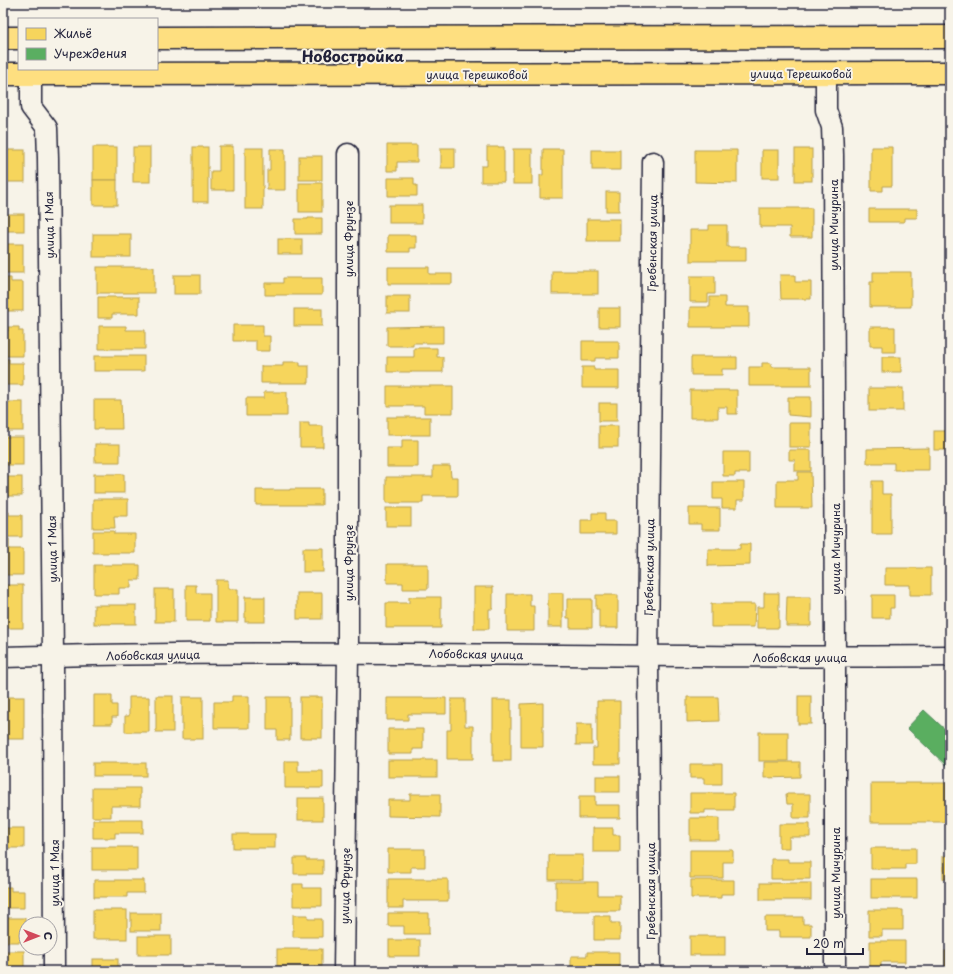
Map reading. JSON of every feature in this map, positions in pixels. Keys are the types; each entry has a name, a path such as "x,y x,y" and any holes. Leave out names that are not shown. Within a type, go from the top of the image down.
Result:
{"main road":[{"path":"158,38 950,36"},
{"path":"3,38 18,38"},
{"name":"улица Терешковой","path":"3,74 950,73"}],"street":[{"name":"улица Мичурина","path":"826,73 826,110 832,127 835,971"},
{"name":"улица 1 Мая","path":"31,74 31,107 47,128 53,656 54,971"},
{"name":"улица Фрунзе","path":"344,971 348,653 348,154"},
{"name":"Гребенская улица","path":"650,971 648,655 653,162"},
{"name":"Лобовская улица","path":"3,657 348,653 835,657 950,656"}],"building: Жильё":[{"path":"387,145 417,145 417,162 397,162 397,171 387,171"},
{"path":"219,146 233,146 233,190 211,190 211,171 219,171"},
{"path":"93,147 117,147 117,180 93,180"},
{"path":"133,147 150,147 150,182 133,182"},
{"path":"193,147 208,147 208,202 193,202"},
{"path":"487,147 504,147 504,182 481,182 481,166 487,166"},
{"path":"871,147 892,147 892,186 883,186 883,191 871,191"},
{"path":"245,148 263,148 263,209 245,209"},
{"path":"441,148 455,148 455,168 441,168"},
{"path":"270,149 285,149 285,190 267,190 267,170 270,170"},
{"path":"513,149 532,149 532,184 513,184"},
{"path":"543,149 563,149 563,198 540,198 540,175 543,175"},
{"path":"795,149 812,149 812,181 795,181"},
{"path":"3,150 25,150 25,182 3,182"},
{"path":"592,150 620,150 620,170 592,170"},
{"path":"695,150 737,150 737,183 695,182"},
{"path":"762,150 779,150 779,178 762,178"},
{"path":"299,156 322,156 322,180 299,180"},
{"path":"388,178 414,178 414,185 417,185 417,196 388,196"},
{"path":"93,180 117,180 117,205 93,205"},
{"path":"299,183 322,183 322,212 299,212"},
{"path":"606,192 619,192 619,211 606,211"},
{"path":"389,205 422,205 422,223 389,223"},
{"path":"760,208 812,208 812,237 790,237 790,227 760,227"},
{"path":"869,209 917,209 917,218 904,218 904,222 869,222"},
{"path":"3,214 24,214 24,231 3,231"},
{"path":"322,218 322,234 295,234 295,219"},
{"path":"587,219 620,219 620,241 587,241"},
{"path":"709,225 727,225 727,247 746,247 746,261 690,261 690,230 709,230"},
{"path":"93,234 131,234 131,257 93,257"},
{"path":"388,235 416,235 416,248 410,248 410,252 388,252"},
{"path":"278,239 302,239 302,254 278,254"},
{"path":"3,244 23,244 23,273 3,273"},
{"path":"97,267 154,267 154,293 97,293"},
{"path":"388,267 429,267 429,274 452,274 452,284 388,284"},
{"path":"552,271 598,271 598,294 552,294"},
{"path":"873,272 911,272 911,307 870,307 870,282 873,282"},
{"path":"174,275 200,275 200,294 174,294"},
{"path":"780,275 795,275 795,282 811,282 811,299 781,299"},
{"path":"690,276 715,276 715,294 708,294 708,302 690,302"},
{"path":"3,278 11,278 11,282 23,282 23,311 3,311"},
{"path":"283,278 322,278 322,295 265,295 265,283 283,283"},
{"path":"387,296 410,296 410,313 387,313"},
{"path":"98,297 139,297 139,314 112,314 112,318 98,318"},
{"path":"710,297 725,297 725,307 749,307 749,327 690,327 690,307 710,307"},
{"path":"599,308 620,308 620,327 599,327"},
{"path":"294,309 322,309 322,326 294,326"},
{"path":"233,325 263,325 263,336 270,336 270,351 256,351 256,341 233,341"},
{"path":"99,326 126,326 126,330 145,330 145,349 99,349"},
{"path":"443,326 443,343 413,343 413,346 387,346 387,327"},
{"path":"8,327 19,327 19,331 23,331 23,356 3,356 3,331 8,331"},
{"path":"870,327 895,327 895,352 882,352 882,346 870,346"},
{"path":"582,341 619,341 619,358 595,358 595,361 582,361"},
{"path":"414,348 437,348 437,357 443,357 443,372 387,372 387,357 414,357"},
{"path":"94,356 144,356 144,371 94,371"},
{"path":"691,357 737,357 737,369 722,369 722,375 691,375"},
{"path":"882,357 901,357 901,372 882,372"},
{"path":"3,359 9,359 9,363 23,363 23,385 3,385"},
{"path":"283,362 300,362 300,366 309,366 309,383 261,383 261,366 283,366"},
{"path":"762,363 771,363 771,367 811,367 811,386 749,386 749,367 762,367"},
{"path":"582,367 594,367 594,370 619,370 619,388 582,388"},
{"path":"387,386 453,386 453,413 424,413 424,406 387,406"},
{"path":"869,388 903,388 903,411 869,411"},
{"path":"690,390 737,390 737,414 727,414 727,407 718,407 718,418 690,418"},
{"path":"264,392 287,392 287,416 246,416 246,398 264,398"},
{"path":"788,397 811,397 811,417 788,415"},
{"path":"94,400 121,400 122,429 94,429"},
{"path":"3,402 23,402 23,431 3,431"},
{"path":"599,403 617,403 617,421 599,421"},
{"path":"387,417 430,417 430,435 387,435"},
{"path":"300,423 309,423 309,426 323,426 323,447 300,447"},
{"path":"789,423 811,423 811,447 789,447"},
{"path":"599,426 618,426 618,447 599,447"},
{"path":"934,431 950,431 950,450 934,450"},
{"path":"3,437 23,437 23,465 3,465"},
{"path":"402,440 418,440 418,467 387,467 387,448 402,448"},
{"path":"95,444 120,444 120,462 95,462"},
{"path":"929,448 929,470 894,470 894,463 867,463 867,449"},
{"path":"789,450 811,450 811,471 795,471 795,460 789,460"},
{"path":"723,452 749,452 749,473 735,473 735,476 723,476"},
{"path":"948,454 950,454 950,477 948,477"},
{"path":"433,466 450,466 451,477 458,477 458,496 423,496 423,503 386,503 386,477 433,477"},
{"path":"798,472 811,472 812,508 777,508 777,480 798,480"},
{"path":"94,474 124,474 124,493 94,493"},
{"path":"3,477 22,477 22,496 3,496"},
{"path":"872,481 882,481 882,494 891,494 891,534 872,534"},
{"path":"713,482 744,482 744,500 737,500 737,508 722,508 722,499 713,499"},
{"path":"322,489 322,505 256,505 256,490"},
{"path":"947,491 950,491 950,509 947,509"},
{"path":"93,499 128,499 128,516 114,516 115,528 93,528"},
{"path":"386,508 411,508 411,526 386,526"},
{"path":"689,508 720,508 720,530 701,530 701,524 689,524"},
{"path":"3,512 9,512 9,515 22,515 22,537 3,537"},
{"path":"592,513 605,513 605,521 616,521 616,534 581,534 581,520 592,520"},
{"path":"93,531 114,531 114,534 135,534 135,553 93,553"},
{"path":"3,539 9,539 9,549 23,549 23,575 3,575"},
{"path":"740,544 750,544 750,565 708,566 708,549 740,549"},
{"path":"303,548 323,548 323,572 303,572"},
{"path":"387,564 428,564 428,589 403,589 403,583 387,583"},
{"path":"94,565 140,565 140,580 131,580 131,588 119,588 119,594 94,594"},
{"path":"885,568 931,568 931,595 910,595 910,585 885,585"},
{"path":"216,580 228,580 228,589 238,589 238,622 216,622"},
{"path":"4,585 23,585 23,628 4,628"},
{"path":"186,585 196,585 196,593 210,593 210,621 186,621"},
{"path":"474,587 493,587 493,609 489,609 489,629 474,629"},
{"path":"155,589 174,589 174,622 155,622"},
{"path":"297,593 322,593 322,619 297,619"},
{"path":"548,593 563,593 563,627 548,627"},
{"path":"764,593 779,593 779,628 757,628 757,607 764,607"},
{"path":"507,594 530,594 530,606 534,606 534,631 507,631"},
{"path":"596,595 618,595 618,628 599,628 599,609 596,609"},
{"path":"872,595 894,595 894,608 890,608 890,618 872,618"},
{"path":"245,597 265,597 265,622 245,622"},
{"path":"409,597 441,597 441,628 386,628 386,603 409,603"},
{"path":"787,597 811,597 811,626 786,626"},
{"path":"567,599 592,599 592,628 570,628 570,618 567,618"},
{"path":"711,604 755,604 754,627 711,627"},
{"path":"94,605 136,605 136,624 94,624"},
{"path":"94,695 112,695 112,705 117,705 117,717 112,717 112,724 94,724"},
{"path":"156,696 173,696 173,732 156,732"},
{"path":"232,696 249,696 249,728 214,728 214,702 232,702"},
{"path":"798,696 811,696 811,724 798,724"},
{"path":"3,697 24,697 24,739 3,739"},
{"path":"129,697 149,697 149,732 125,732 125,716 129,716"},
{"path":"182,697 203,697 203,739 182,739"},
{"path":"267,697 290,697 290,740 277,740 277,730 267,730"},
{"path":"300,697 322,697 322,738 300,738"},
{"path":"687,697 718,697 719,721 687,722"},
{"path":"387,698 446,698 446,714 408,714 408,720 387,720"},
{"path":"451,699 465,699 465,726 473,726 473,759 447,759 447,730 451,730"},
{"path":"493,700 511,700 511,761 493,761"},
{"path":"597,701 620,701 620,764 593,764 593,748 597,748"},
{"path":"543,703 543,747 521,747 521,704"},
{"path":"576,724 592,724 592,745 576,745"},
{"path":"388,729 423,729 423,749 413,749 413,754 388,754"},
{"path":"759,732 788,732 788,761 759,761"},
{"path":"388,760 437,760 437,777 388,777"},
{"path":"285,761 298,761 298,771 323,771 323,788 285,788"},
{"path":"764,762 800,762 800,777 764,778"},
{"path":"93,763 146,763 146,776 93,776"},
{"path":"690,764 722,764 722,784 704,784 704,778 690,778"},
{"path":"596,776 620,776 620,792 596,792"},
{"path":"871,783 947,783 947,822 871,822"},
{"path":"92,788 140,788 140,806 111,806 111,817 92,817"},
{"path":"690,793 734,793 734,810 705,810 705,813 690,813"},
{"path":"410,794 440,794 440,817 388,816 388,800 410,800"},
{"path":"786,794 810,794 810,818 793,818 793,804 787,804"},
{"path":"579,796 595,796 595,805 620,805 620,818 579,818"},
{"path":"298,798 323,798 323,820 298,820"},
{"path":"690,818 719,818 719,840 690,840"},
{"path":"93,820 143,820 143,833 115,833 115,838 93,838"},
{"path":"779,824 810,824 810,837 789,837 789,848 779,848"},
{"path":"3,828 24,828 24,848 3,848"},
{"path":"593,828 613,828 613,835 620,835 620,852 593,852"},
{"path":"233,834 275,834 275,848 233,848"},
{"path":"92,847 137,847 137,870 92,870"},
{"path":"871,848 916,848 916,864 905,864 905,869 871,869"},
{"path":"388,849 425,849 425,867 411,867 411,872 388,872"},
{"path":"690,850 733,850 733,862 723,862 723,878 690,878"},
{"path":"549,855 583,855 583,880 549,880"},
{"path":"943,856 950,856 950,879 943,879"},
{"path":"294,858 323,860 323,874 294,874"},
{"path":"771,859 788,859 788,862 810,862 810,879 771,879"},
{"path":"388,879 448,879 448,901 403,901 403,908 388,908"},
{"path":"871,879 917,879 917,898 871,898"},
{"path":"94,880 144,880 144,893 127,893 127,897 94,897"},
{"path":"691,880 734,880 734,894 721,894 721,898 691,898"},
{"path":"556,882 598,882 598,895 620,895 620,911 556,911"},
{"path":"760,883 811,883 811,900 760,900"},
{"path":"293,884 303,884 303,888 322,888 322,906 293,906"},
{"path":"3,887 11,887 11,891 24,891 24,908 3,908"},
{"path":"93,910 127,910 127,939 93,939"},
{"path":"869,910 903,910 903,930 882,930 882,936 869,936"},
{"path":"131,913 161,913 161,931 131,931"},
{"path":"388,913 429,913 429,934 404,934 404,926 388,926"},
{"path":"293,915 308,915 308,919 322,919 322,937 293,937"},
{"path":"594,916 611,916 611,923 620,923 620,940 594,940"},
{"path":"765,917 803,917 803,924 811,924 811,937 779,937 779,931 765,931"},
{"path":"3,918 18,918 18,942 3,942"},
{"path":"138,936 171,936 171,955 138,955"},
{"path":"690,936 725,936 725,955 690,955"},
{"path":"389,940 420,940 420,956 389,956"},
{"path":"870,941 905,941 905,962 881,962 881,968 870,968"},
{"path":"277,949 322,949 322,966 277,966"},
{"path":"3,951 18,951 18,956 24,956 24,968 3,968"},
{"path":"945,951 950,951 950,971 945,971"},
{"path":"587,952 619,952 619,971 571,971 571,956 587,956"},
{"path":"93,959 118,959 118,971 93,971"},
{"path":"390,969 432,969 432,971 390,971"}],"building: Учреждения":[{"path":"924,710 950,734 950,769 907,728"}],"district":[{"name":"Новостройка","path":"353,55"}]}
